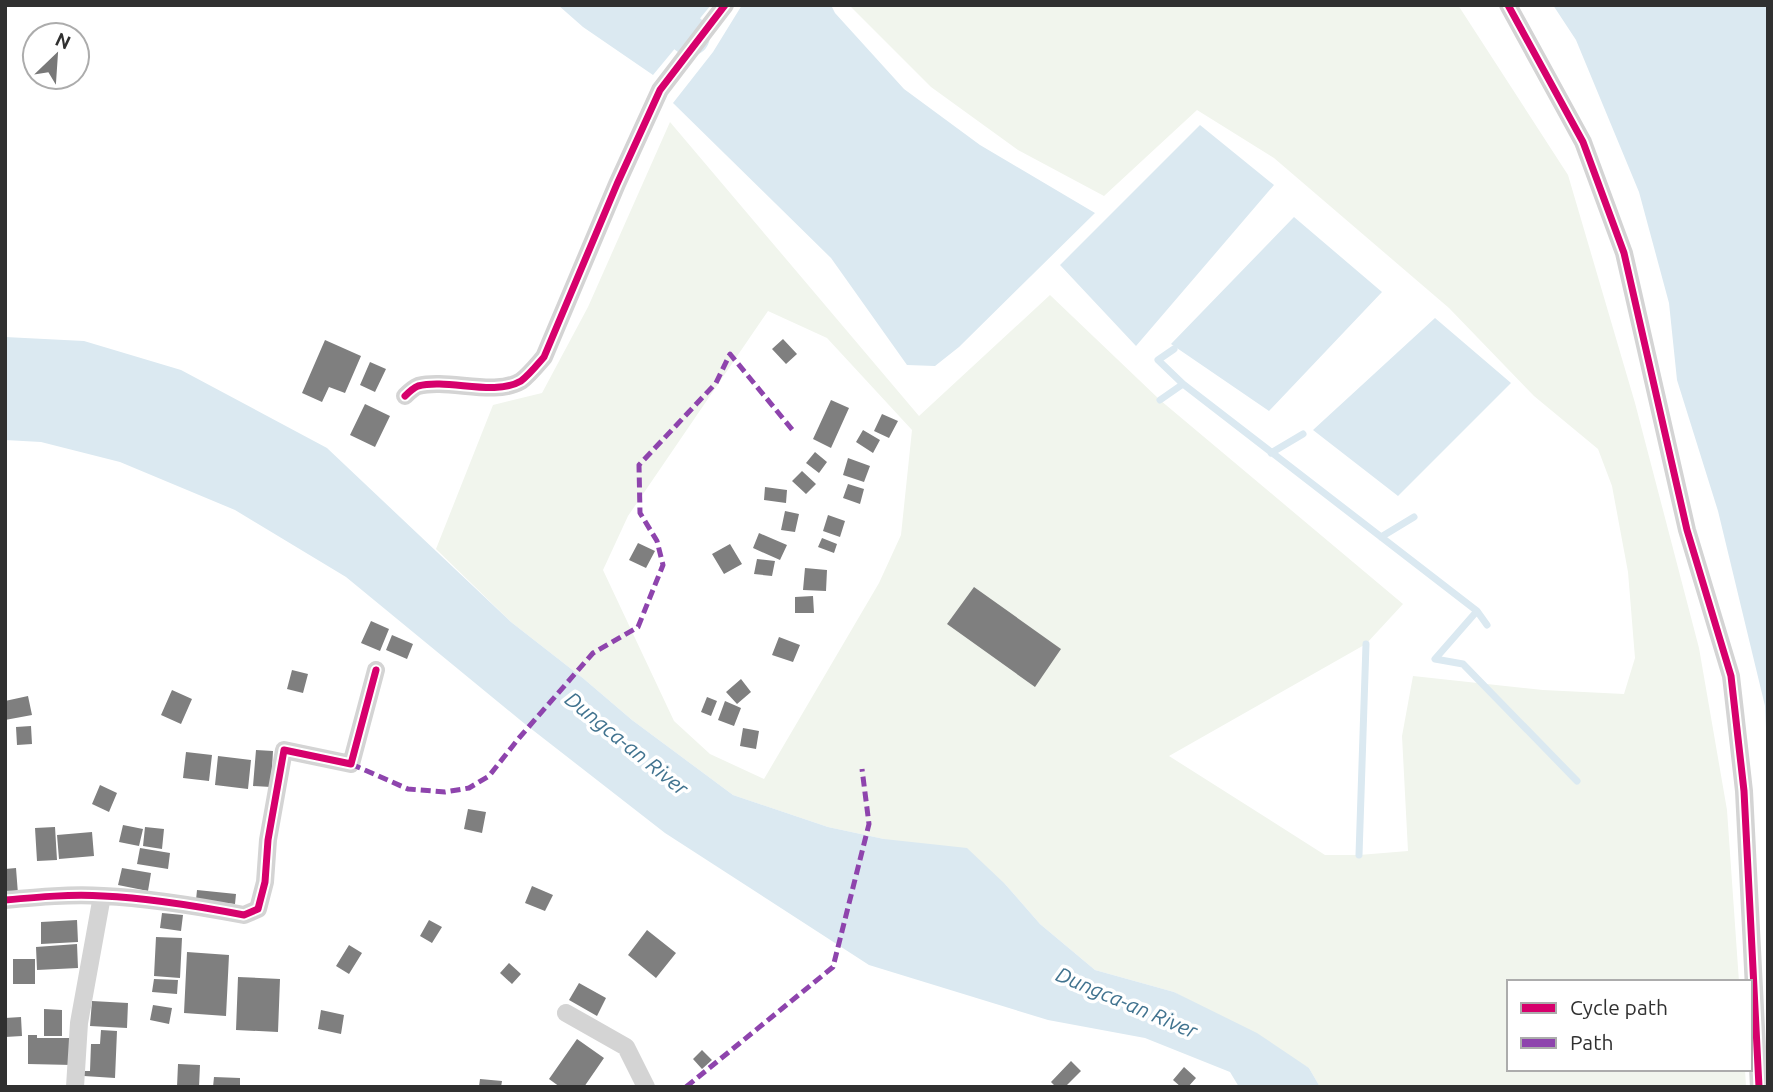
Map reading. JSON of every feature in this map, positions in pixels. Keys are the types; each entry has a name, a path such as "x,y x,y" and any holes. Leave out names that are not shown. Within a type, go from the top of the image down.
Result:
{"street":[{"path":"405,396 416,387 436,384 468,387 508,386 522,380 544,357 660,90 725,5"},
{"path":"1508,5 1583,142 1624,253 1687,530 1731,676 1744,791 1759,1087"},
{"path":"5,900 102,895 146,899 244,915 258,909 265,882 268,840 284,750 351,764 376,670"},
{"path":"75,1087 79,1023 102,895"},
{"path":"566,1013 626,1047 646,1087"}],"shaded area":[{"path":"849,5 1458,5 1568,175 1635,403 1699,648 1727,810 1739,980 1507,980 1507,1071 1745,1071 1746,1087 1320,1087 1309,1068 1174,992 1095,970 1040,924 1005,884 884,839 828,827 733,795 632,720 511,622 436,549 493,405 542,393 588,307 670,122 919,416 1050,295 1160,400 1403,604 1366,644 1169,756 1325,855 1408,851 1402,736 1413,676 1543,690 1624,694 1635,658 1628,572 1612,486 1598,449 1534,396 1449,308 1274,158 1197,110 1104,196 1018,150 931,87","holes":["768,311 827,338 912,430 901,535 879,583 764,779 710,754 674,721 603,570 628,516"]}],"water":[{"path":"558,5 711,5 653,75 583,27"},
{"path":"742,5 831,5 835,13 904,89 980,145 1095,213 959,347 935,366 907,365 831,258 673,103 713,52"},
{"path":"1553,5 1768,5 1768,772 1765,706 1718,511 1677,380 1669,303 1639,192 1576,40"},
{"path":"1200,125 1274,185 1136,346 1060,265"},
{"path":"1294,217 1382,292 1269,411 1171,344"},
{"path":"1435,318 1511,383 1398,496 1313,430"},
{"name":"Dungca-an River","path":"5,337 84,341 181,370 327,448 511,622 632,720 733,795 828,827 884,839 967,848 1005,884 1040,924 1095,970 1174,992 1257,1033 1309,1068 1320,1087 1239,1087 1230,1072 1145,1038 1048,1020 869,965 665,833 525,724 346,577 235,510 120,462 41,442 5,440"}],"building":[{"path":"783,339 797,354 786,364 772,349"},
{"path":"325,340 361,356 345,393 329,387 322,402 302,393"},
{"path":"370,362 386,369 375,392 360,385"},
{"path":"831,400 849,408 831,448 813,439"},
{"path":"365,404 390,416 375,447 350,435"},
{"path":"882,414 898,421 889,438 874,431"},
{"path":"863,430 880,440 873,453 856,442"},
{"path":"815,452 827,462 819,473 806,463"},
{"path":"848,458 870,466 864,482 843,475"},
{"path":"802,471 816,484 806,494 792,481"},
{"path":"848,484 864,489 860,504 843,498"},
{"path":"765,487 787,490 786,503 764,500"},
{"path":"785,511 799,514 795,532 781,530"},
{"path":"828,515 845,521 840,537 823,531"},
{"path":"759,533 787,545 780,560 753,548"},
{"path":"822,538 837,544 834,553 818,547"},
{"path":"638,543 655,551 646,568 629,560"},
{"path":"730,544 742,564 724,574 712,554"},
{"path":"757,559 775,561 772,576 754,574"},
{"path":"805,568 827,570 826,591 803,590"},
{"path":"974,587 1061,649 1035,687 947,624"},
{"path":"813,596 814,613 795,613 795,597"},
{"path":"371,621 389,629 380,651 361,643"},
{"path":"392,635 413,644 407,659 386,650"},
{"path":"779,637 800,645 793,662 772,655"},
{"path":"292,670 308,674 303,693 287,689"},
{"path":"741,679 751,692 737,704 726,692"},
{"path":"172,690 192,699 181,724 161,715"},
{"path":"28,696 32,715 5,720 5,701"},
{"path":"707,697 717,701 711,716 701,712"},
{"path":"725,701 741,708 734,726 718,720"},
{"path":"31,726 32,744 17,745 16,727"},
{"path":"743,728 759,731 756,749 740,746"},
{"path":"256,750 273,751 271,787 253,786"},
{"path":"186,752 212,755 209,781 183,778"},
{"path":"218,756 251,760 248,789 215,785"},
{"path":"100,785 117,793 109,812 92,804"},
{"path":"468,809 486,812 482,833 464,829"},
{"path":"123,825 143,829 139,846 119,842"},
{"path":"55,827 57,860 37,861 35,828"},
{"path":"145,827 164,829 162,849 143,846"},
{"path":"92,832 94,856 59,859 57,835"},
{"path":"140,848 170,853 168,869 137,864"},
{"path":"16,868 18,894 5,895 5,869"},
{"path":"122,868 151,873 148,891 118,885"},
{"path":"532,886 553,895 545,911 525,903"},
{"path":"197,890 236,894 235,904 196,900"},
{"path":"162,913 183,915 181,931 160,928"},
{"path":"77,920 78,942 41,944 41,922"},
{"path":"429,920 442,927 432,943 420,936"},
{"path":"647,930 676,953 656,978 628,955"},
{"path":"156,937 182,938 180,978 154,976"},
{"path":"77,944 78,968 37,970 36,947"},
{"path":"349,945 362,953 349,974 336,966"},
{"path":"187,952 229,955 226,1016 184,1013"},
{"path":"13,959 35,959 35,984 13,984"},
{"path":"509,963 521,974 512,984 500,973"},
{"path":"238,977 280,979 278,1032 236,1030"},
{"path":"154,979 178,980 177,994 152,992"},
{"path":"579,983 606,998 597,1016 569,1000"},
{"path":"92,1001 128,1003 127,1028 90,1026"},
{"path":"153,1005 172,1008 169,1024 150,1020"},
{"path":"44,1009 62,1010 62,1036 44,1036"},
{"path":"321,1010 344,1015 341,1034 318,1029"},
{"path":"21,1017 22,1036 5,1037 5,1018"},
{"path":"101,1030 117,1031 115,1078 84,1076 84,1071 90,1071 91,1044 100,1044"},
{"path":"28,1035 37,1035 37,1038 73,1038 73,1065 28,1064"},
{"path":"577,1039 604,1058 584,1087 560,1087 549,1079"},
{"path":"702,1050 712,1060 702,1069 693,1059"},
{"path":"1071,1061 1081,1071 1065,1087 1056,1087 1051,1082"},
{"path":"178,1064 200,1065 199,1087 177,1087"},
{"path":"1184,1067 1196,1078 1188,1087 1181,1087 1173,1080"},
{"path":"214,1077 240,1078 240,1087 213,1087"},
{"path":"480,1079 502,1081 501,1087 479,1087"}],"waterway":[{"path":"651,5 690,36"},
{"path":"1174,349 1158,360 1183,384"},
{"path":"1160,400 1183,384 1477,611 1435,659 1463,664 1577,781"},
{"path":"1271,453 1303,434"},
{"path":"1381,537 1414,517"},
{"path":"1477,611 1487,625"},
{"path":"1359,855 1366,644"}],"marked path":[{"path":"351,764 408,789 445,792 469,788 489,776 593,653 638,627 663,565 657,541 640,513 639,465 716,383 730,354 795,433"},
{"path":"686,1087 833,967 869,824 862,769"}],"cycle path":[{"path":"405,396 416,387 430,384 484,388 510,385 524,379 544,357 660,90 725,5"},
{"path":"1508,5 1583,142 1624,253 1687,530 1731,676 1744,791 1759,1087"},
{"path":"5,900 91,895 156,901 244,915 258,909 265,882 268,840 284,750 351,764 376,670"}]}
